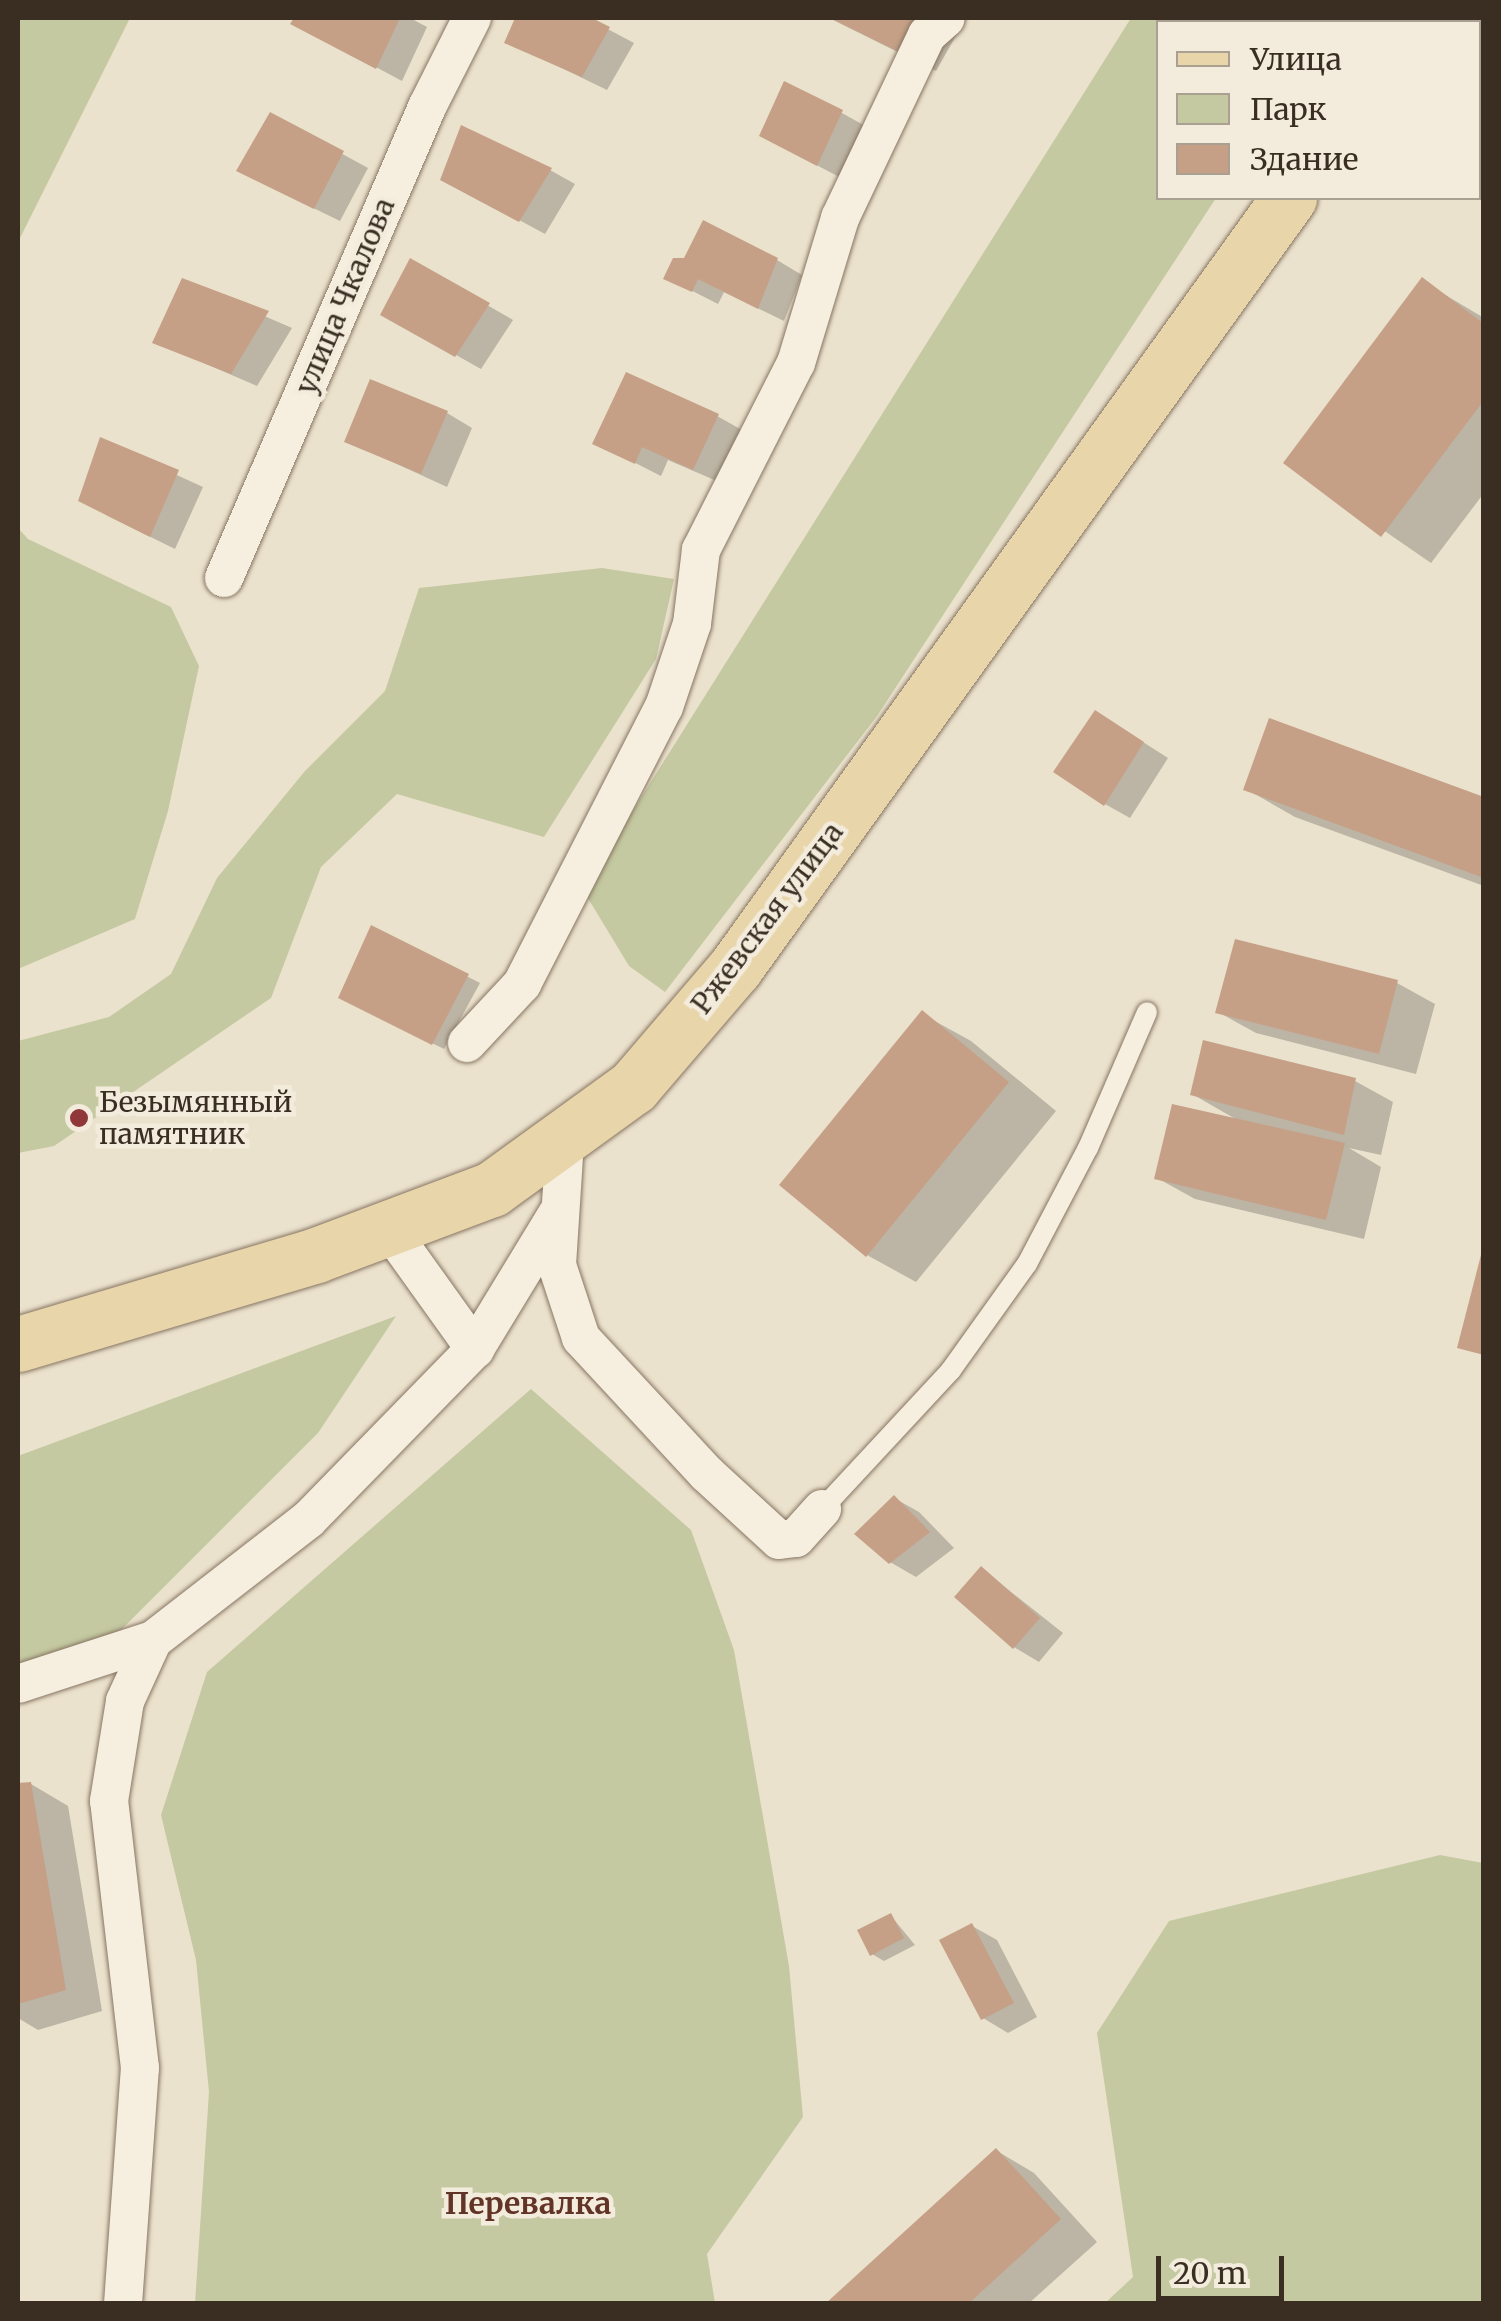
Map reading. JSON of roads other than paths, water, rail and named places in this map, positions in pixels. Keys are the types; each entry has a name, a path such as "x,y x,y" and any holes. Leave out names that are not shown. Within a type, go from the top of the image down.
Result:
{"main road":[{"name":"Ржевская улица","path":"18,1344 388,1229 492,1190 634,1087 735,968 1288,200"}],"street":[{"name":"улица Чкалова","path":"224,578 427,107 472,18"},
{"path":"468,1043 522,984 664,708 692,624 701,550 796,362 840,218 927,35 946,18"},
{"path":"564,1141 556,1266 581,1338 706,1473 779,1540 796,1538 822,1509"},
{"path":"18,1684 154,1640 309,1519 475,1349 559,1211"},
{"path":"388,1229 475,1349"},
{"path":"122,2304 140,2068 108,1801 125,1701 154,1640"}],"lane":[{"path":"822,1509 951,1370 1027,1264 1088,1148 1148,1012"}],"place":[{"name":"Безымянный памятник","path":"79,1118"}],"district":[{"name":"Перевалка","path":"528,2203"}]}
